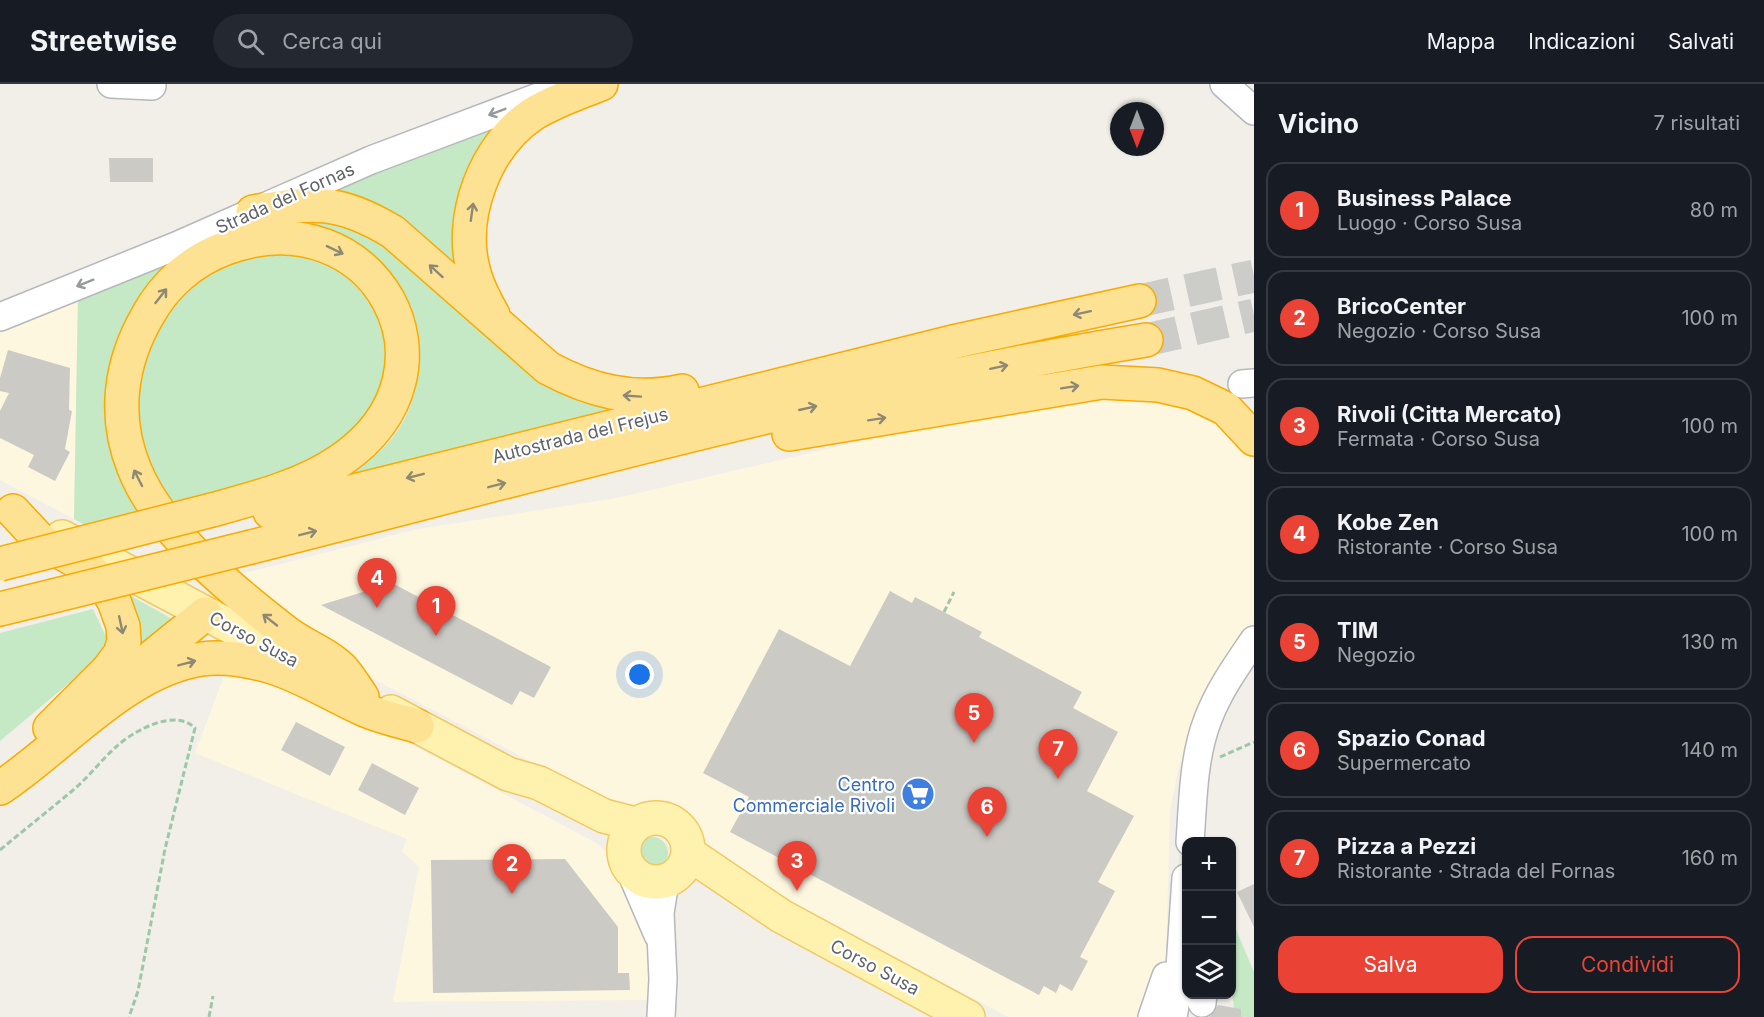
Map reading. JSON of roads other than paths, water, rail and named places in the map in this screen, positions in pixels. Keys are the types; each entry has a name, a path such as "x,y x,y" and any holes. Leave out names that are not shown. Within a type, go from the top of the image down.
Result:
{"highway":[{"path":"499,327 473,272 470,250 474,200 483,177 512,132 533,115 562,99 600,84"},
{"path":"253,212 304,203 328,205 372,220 393,232 548,368 572,381 598,390 644,397 743,378 894,342 957,341"},
{"path":"219,517 311,477 340,460 365,441 385,418 397,395 402,369 402,342 394,314 381,288 362,267 337,250 308,239 275,237 243,242 214,252 188,267 157,301 137,333 126,360 122,386 122,416 125,441 134,470 161,516 210,567 260,612 291,636 342,668 362,697"},
{"name":"Autostrada del Frejus","path":"8,572 219,517 957,341 1139,301"},
{"name":"Autostrada del Frejus","path":"0,609 612,456 902,387 1075,351 1146,340"},
{"path":"612,456 680,456 778,435 1102,382 1158,385 1193,393 1226,408 1254,439"},
{"path":"0,774 26,752 108,670 120,654 124,641 123,626 114,601 101,580 88,567 40,540 6,507"},
{"path":"26,752 57,733 205,614"},
{"path":"0,788 32,767 117,697 149,678 176,666 202,659 236,658 271,667 367,711 417,726"}],"main road":[{"name":"Corso Susa","path":"6,507 508,774 539,783 604,816 630,849"},
{"path":"653,817 672,821 685,835 676,870 646,880 630,849 653,817"},
{"name":"Corso Susa","path":"676,870 781,916 969,1017"}],"street":[{"path":"111,84 152,86"},
{"name":"Strada del Fornas","path":"0,317 176,246 360,164 572,84"},
{"path":"1224,84 1254,111"},
{"path":"1190,837 1197,767 1207,721 1220,693 1254,639"},
{"path":"630,849 660,940 663,979 661,1017"},
{"path":"660,940 676,870"},
{"path":"1164,1017 1167,992 1178,949 1185,891"},
{"path":"1152,1017 1178,949"},
{"path":"1173,1017 1179,983 1178,949"}],"tunnel":[{"path":"1139,301 1254,276"},
{"path":"1146,340 1254,315"}],"place":[{"name":"Kobe Zen","path":"377,608"},
{"name":"Business Palace","path":"436,636"},
{"name":"TIM","path":"974,743"},
{"name":"Pizza a Pezzi","path":"1058,779"},
{"name":"Centro Commerciale Rivoli","path":"918,794"},
{"name":"Spazio Conad","path":"987,837"},
{"name":"Rivoli (Citta Mercato)","path":"797,891"},
{"name":"BricoCenter","path":"512,894"}]}
